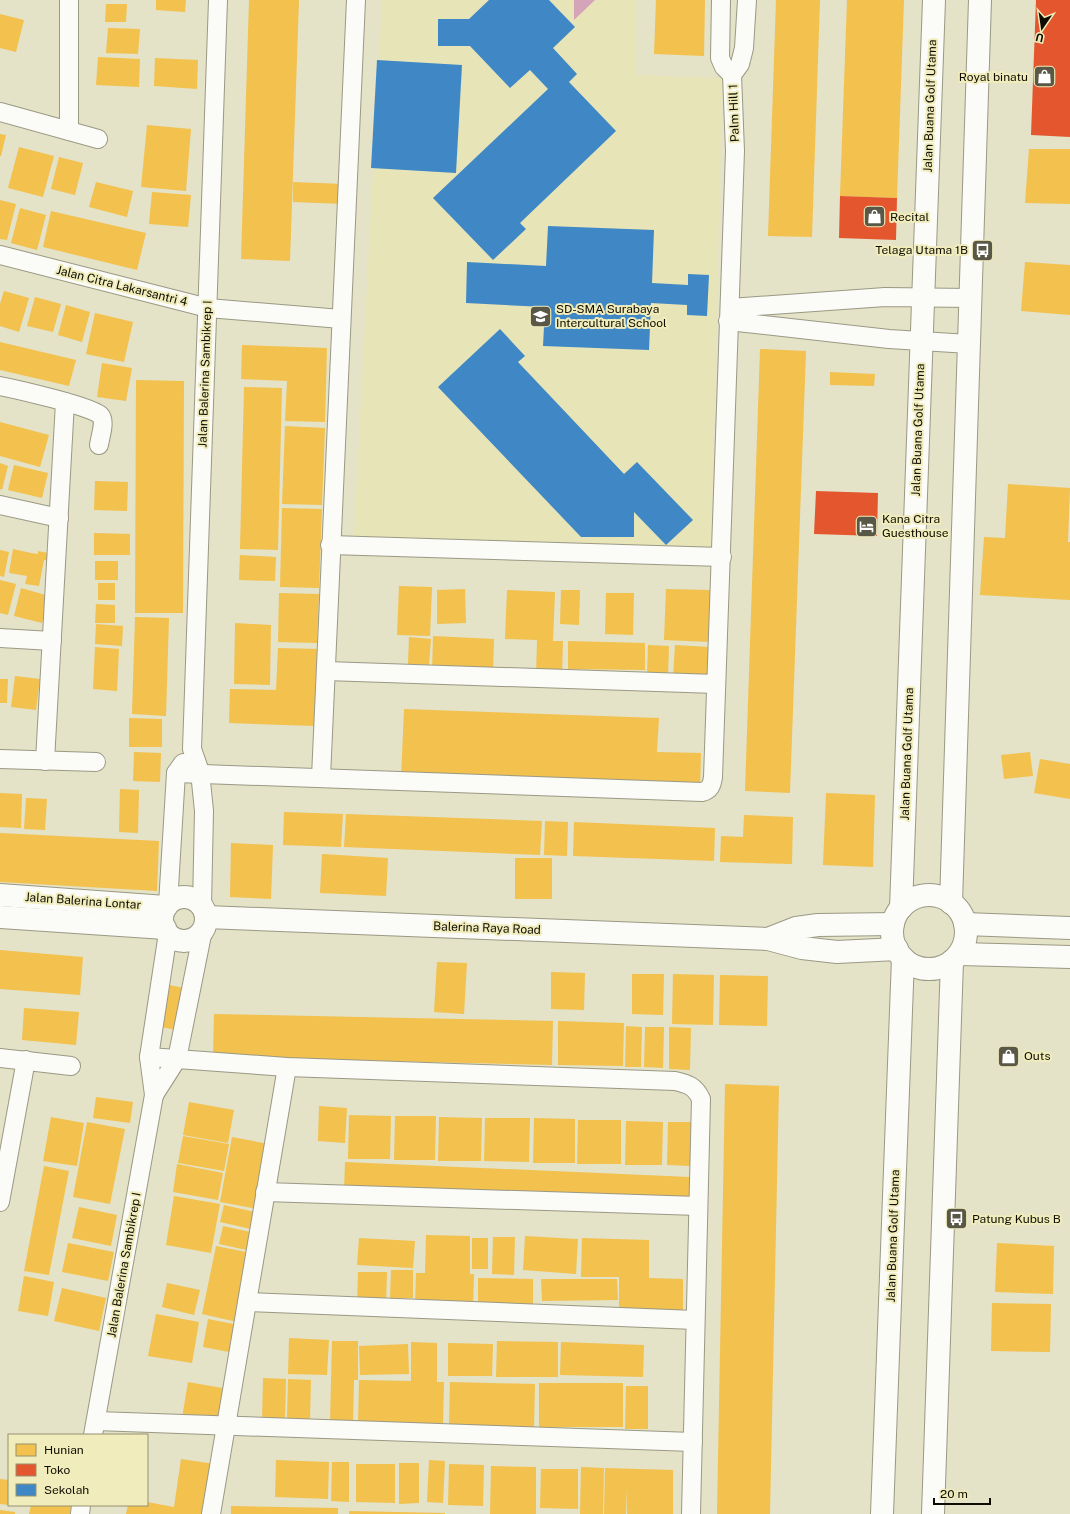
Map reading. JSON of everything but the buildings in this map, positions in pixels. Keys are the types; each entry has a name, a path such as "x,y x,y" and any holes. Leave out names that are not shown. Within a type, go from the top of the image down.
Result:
{"main road":[{"name":"Jalan Buana Golf Utama","path":"897,916 934,0"},
{"path":"951,903 980,0"},
{"name":"Jalan Balerina Lontar","path":"0,895 167,918"},
{"path":"920,896 941,897 951,903 960,912 965,924 966,934 964,944 955,957 942,966 922,968 912,964 900,953 892,937 897,916 910,901 920,896"},
{"path":"181,897 196,901 203,918 197,936 190,940 174,938 167,918 181,897"},
{"name":"Balerina Raya Road","path":"768,939 796,928 897,916"},
{"name":"Jalan Balerina Lontar","path":"0,917 167,918"},
{"name":"Balerina Raya Road","path":"203,918 768,939 802,948 837,952 900,953"},
{"path":"965,924 1070,928"},
{"name":"Jalan Buana Golf Utama","path":"882,1514 900,953"},
{"path":"955,957 1070,957"},
{"path":"933,1514 955,957"}],"street":[{"name":"Jalan Balerina Sambikrep I","path":"154,1095 177,1059 203,918 204,811 200,772 192,749 218,0"},
{"path":"176,773 200,772 321,778 330,545 342,319 356,0"},
{"name":"Palm Hill 1","path":"721,0 720,58 724,67 732,75"},
{"name":"Palm Hill 1","path":"321,778 702,792 708,791 712,784 714,777 716,684 722,557 735,151 732,75 740,64 744,48 747,0"},
{"path":"65,1 69,131"},
{"path":"0,112 98,139"},
{"name":"Jalan Citra Lakarsantri 4","path":"0,255 208,308 342,319"},
{"path":"729,315 923,296 970,298"},
{"path":"729,315 921,342 969,344"},
{"path":"0,386 65,402 101,415 102,422 99,445"},
{"path":"45,761 65,402"},
{"path":"0,505 59,518"},
{"path":"330,545 722,557"},
{"path":"0,638 52,641"},
{"path":"326,671 716,684"},
{"path":"176,773 192,749"},
{"path":"0,759 96,762"},
{"name":"Jalan Balerina Sambikrep I","path":"95,1428 154,1095 149,1057 167,918 176,773"},
{"path":"149,1057 287,1067 675,1081 688,1083 696,1090 701,1099 691,1514"},
{"path":"0,1058 72,1066"},
{"path":"1,1191 26,1060"},
{"path":"211,1514 287,1067"},
{"path":"265,1192 698,1206"},
{"path":"247,1302 696,1320"},
{"path":"95,1428 226,1426 693,1442"}],"shaded area":[{"name":"SD-SMA Surabaya Intercultural School","path":"382,0 636,0 635,75 722,78 711,562 353,553"},
{"path":"574,0 595,0 574,20"}],"place":[{"name":"Royal binatu","path":"1044,77"},
{"name":"Recital","path":"875,217"},
{"name":"Telaga Utama 1B","path":"983,250"},
{"name":"SD-SMA Surabaya Intercultural School","path":"541,316"},
{"name":"Kana Citra Guesthouse","path":"867,526"},
{"name":"Outs","path":"1009,1056"},
{"name":"Patung Kubus B","path":"956,1219"}]}
